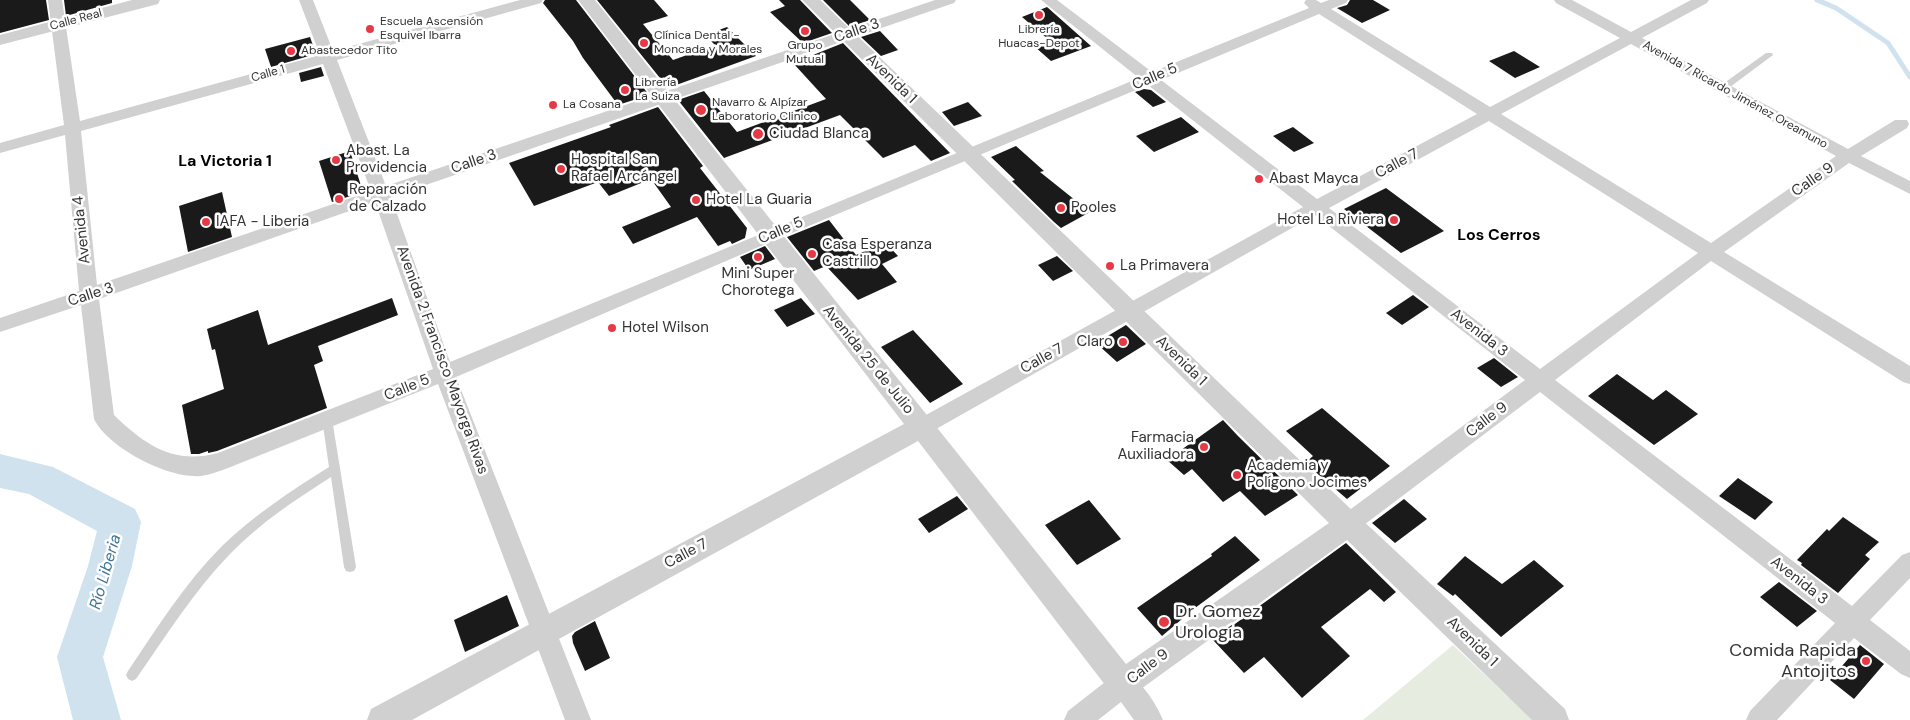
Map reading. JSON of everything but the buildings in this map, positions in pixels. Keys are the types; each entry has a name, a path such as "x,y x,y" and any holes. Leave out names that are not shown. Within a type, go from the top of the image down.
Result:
{"street":[{"name":"Avenida 4","path":"55,0 73,129 89,295 104,419 116,432 160,459 186,466 202,466 220,462"},
{"name":"Calle Real","path":"0,40 152,0"},
{"name":"Avenida 2 Francisco Mayorga Rivas","path":"306,0 381,194 444,373 578,720"},
{"name":"Calle 1","path":"0,148 536,0"},
{"name":"Avenida 25 de Julio","path":"586,0 664,97 769,236 922,427 1150,720"},
{"name":"Avenida 1","path":"810,0 1348,524 1554,720"},
{"name":"Calle 3","path":"0,324 948,0"},
{"name":"Avenida 3","path":"1048,0 1910,666"},
{"name":"Calle 5","path":"220,462 444,373 769,236 1150,79 1313,4 1341,0"},
{"name":"Avenida 7 Ricardo Jiménez Oreamuno","path":"1562,0 1910,188"},
{"name":"Calle 7","path":"382,720 922,427 1128,310 1316,207 1702,0"},
{"path":"1313,4 1910,376"},
{"name":"Calle 9","path":"1077,720 1122,684 1348,524 1711,252 1848,156 1901,124"},
{"path":"1759,720 1854,623 1910,562"}],"lane":[{"path":"1723,88 1768,55"},
{"path":"327,420 350,567"},
{"path":"132,675 202,576 242,535 293,496 335,469"}],"shaded area":[{"path":"1453,645 1533,720 1363,720"}],"waterway":[{"path":"1817,0 1836,8 1888,43 1910,77"},
{"name":"Río Liberia","path":"0,471 38,479 120,522 110,566 80,657 97,720"}],"place":[{"name":"Librería Huacas-Depot","path":"1039,15"},
{"name":"Escuela Ascensión Esquivel Ibarra","path":"370,29"},
{"name":"Grupo Mutual","path":"805,31"},
{"name":"Clínica Dental - Moncada y Morales","path":"644,43"},
{"name":"Abastecedor Tito","path":"291,51"},
{"name":"Librería La Suiza","path":"625,90"},
{"name":"La Cosana","path":"553,105"},
{"name":"Navarro & Alpízar Laboratorio Clinico","path":"701,110"},
{"name":"Ciudad Blanca","path":"758,134"},
{"name":"Abast. La Providencia","path":"336,160"},
{"name":"Hospital San Rafael Arcángel","path":"561,169"},
{"name":"Abast Mayca","path":"1259,179"},
{"name":"Reparación de Calzado","path":"339,199"},
{"name":"Hotel La Guaria","path":"696,200"},
{"name":"Pooles","path":"1061,208"},
{"name":"Hotel La Riviera","path":"1394,220"},
{"name":"IAFA - Liberia","path":"206,222"},
{"name":"Casa Esperanza Castrillo","path":"812,254"},
{"name":"Mini Super Chorotega","path":"758,257"},
{"name":"La Primavera","path":"1110,266"},
{"name":"Hotel Wilson","path":"612,328"},
{"name":"Claro","path":"1123,342"},
{"name":"Farmacia Auxiliadora","path":"1204,447"},
{"name":"Academia y Polígono Jocimes","path":"1237,475"},
{"name":"Dr. Gomez Urología","path":"1164,622"},
{"name":"Comida Rapida Antojitos","path":"1866,661"}],"district":[{"name":"La Victoria 1","path":"225,162"},
{"name":"Los Cerros","path":"1499,236"}]}
